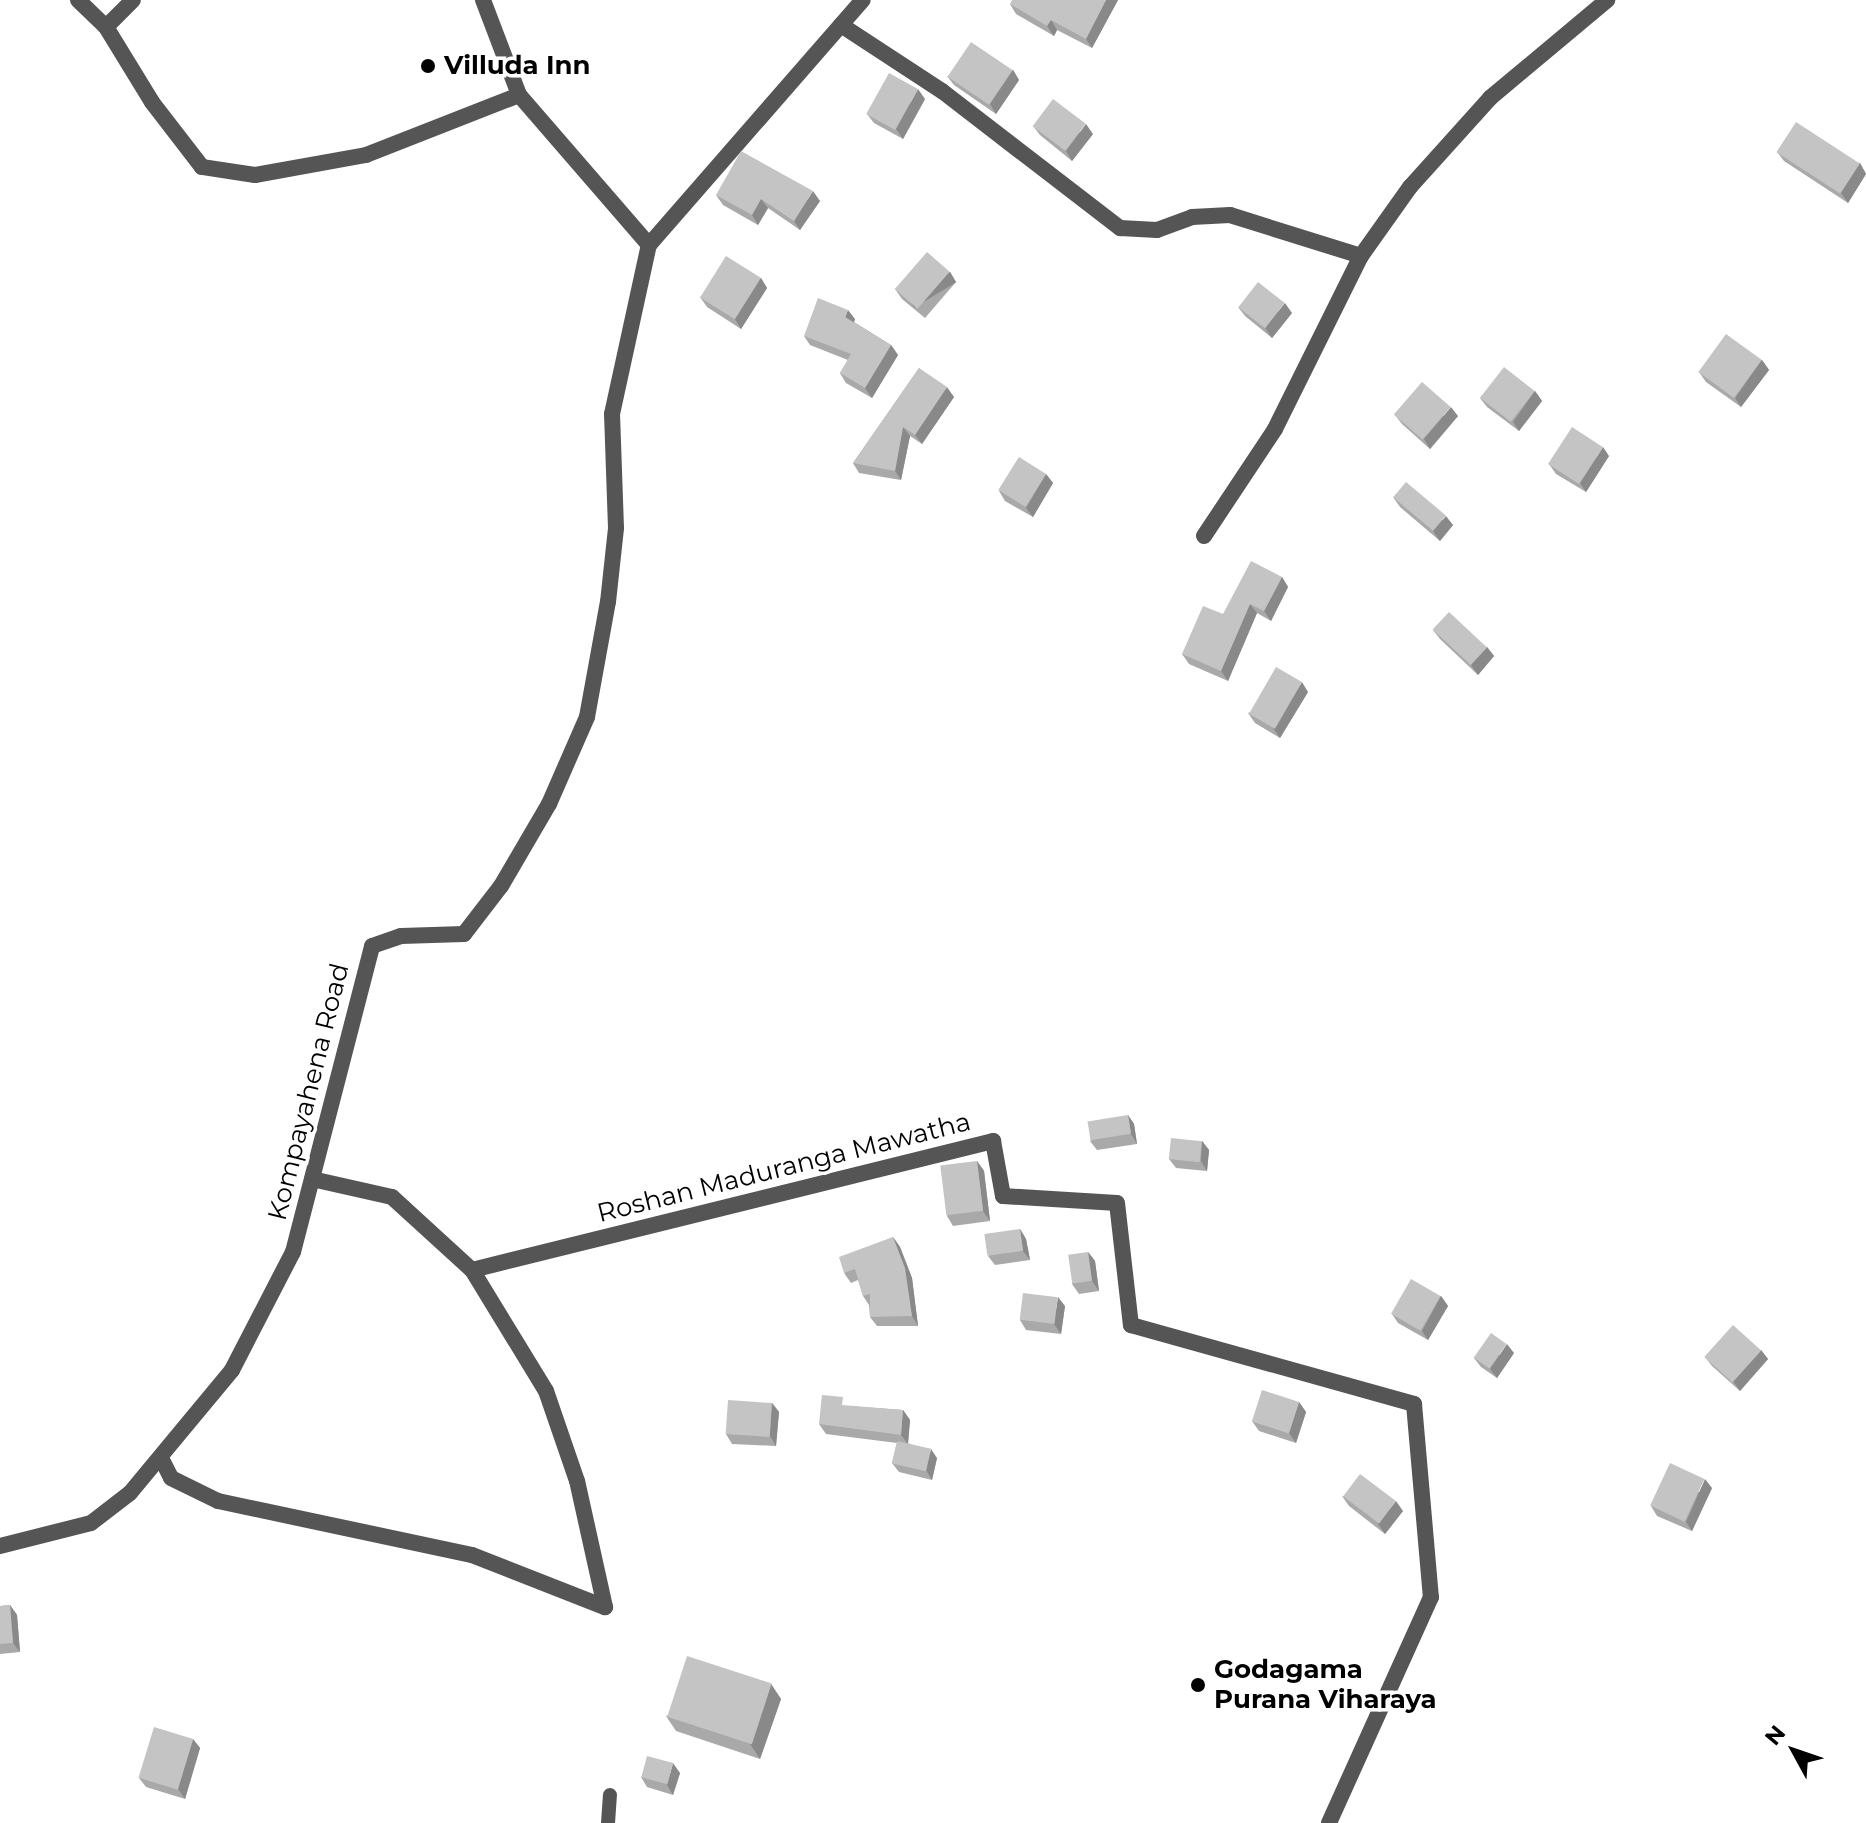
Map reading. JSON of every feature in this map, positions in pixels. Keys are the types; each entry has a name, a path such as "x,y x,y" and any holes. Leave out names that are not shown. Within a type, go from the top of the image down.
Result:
{"street":[{"path":"78,0 106,27 152,102 202,167 255,175 366,155 519,95"},
{"path":"106,27 133,0"},
{"path":"483,0 519,95 649,245"},
{"name":"Kompayahena Road","path":"0,1546 51,1537 91,1523 130,1493 232,1370 293,1252 372,946 401,936 464,934 501,886 549,804 587,717 616,528 612,414 649,245 863,0"},
{"path":"1204,536 1275,429 1361,256 1410,187 1490,98 1607,0"},
{"path":"841,25 942,91 1120,228 1157,230 1192,217 1230,215 1361,256"},
{"name":"Roshan Maduranga Mawatha","path":"472,1270 993,1141 1003,1196 1117,1203 1131,1325 1414,1404 1431,1597 1329,1823"},
{"path":"161,1458 171,1478 218,1501 472,1555 605,1607 577,1481 546,1391 472,1270 392,1197 312,1179"}],"lane":[{"path":"608,1823 610,1795"}],"building":[{"path":"1012,0 1106,0 1086,39 1051,20 1047,26 1010,4"},
{"path":"971,42 1012,70 989,105 948,77"},
{"path":"889,73 918,89 895,130 866,114"},
{"path":"1053,99 1086,124 1065,151 1033,126"},
{"path":"1796,122 1860,163 1840,194 1776,152"},
{"path":"741,151 813,191 794,221 761,199 752,215 716,195"},
{"path":"927,252 950,272 917,309 895,289"},
{"path":"726,256 761,278 735,319 700,298"},
{"path":"1258,282 1285,303 1265,328 1238,307"},
{"path":"818,298 848,310 845,317 891,345 865,388 840,373 851,354 804,336"},
{"path":"1726,334 1762,360 1734,398 1698,372"},
{"path":"1504,367 1535,391 1511,422 1480,398"},
{"path":"919,368 947,387 915,435 903,427 895,471 853,463"},
{"path":"1422,382 1451,407 1422,439 1394,414"},
{"path":"1572,427 1603,447 1579,484 1548,464"},
{"path":"1019,457 1046,474 1025,507 998,490"},
{"path":"1406,482 1446,515 1433,531 1393,497"},
{"path":"1251,561 1282,577 1264,611 1250,604 1221,671 1182,654 1203,606 1223,614"},
{"path":"1449,612 1487,647 1471,665 1433,630"},
{"path":"1276,667 1302,682 1275,729 1249,714"},
{"path":"1128,1115 1131,1134 1090,1140 1088,1121"},
{"path":"1171,1138 1202,1141 1200,1162 1169,1159"},
{"path":"977,1161 983,1211 946,1215 940,1166"},
{"path":"1020,1229 1023,1251 987,1256 984,1234"},
{"path":"893,1237 905,1268 912,1316 870,1317 870,1294 863,1296 855,1269 844,1273 839,1257"},
{"path":"1088,1252 1092,1281 1072,1284 1068,1255"},
{"path":"1411,1279 1440,1296 1420,1331 1391,1314"},
{"path":"1023,1293 1058,1297 1054,1324 1020,1320"},
{"path":"1733,1325 1761,1350 1732,1382 1704,1357"},
{"path":"1491,1333 1507,1344 1489,1368 1474,1358"},
{"path":"1262,1390 1299,1402 1289,1433 1252,1421"},
{"path":"822,1395 843,1397 842,1405 903,1410 901,1435 819,1424"},
{"path":"728,1400 772,1403 770,1437 726,1434"},
{"path":"897,1441 931,1449 926,1471 892,1463"},
{"path":"1670,1463 1704,1479 1685,1522 1650,1506"},
{"path":"1360,1474 1396,1501 1379,1523 1343,1496"},
{"path":"10,1605 13,1643 0,1644 0,1606"},
{"path":"687,1656 772,1684 752,1744 667,1717"},
{"path":"154,1727 193,1739 178,1790 139,1778"},
{"path":"647,1756 673,1763 667,1784 641,1777"}],"place":[{"name":"Villuda Inn","path":"428,66"},
{"name":"Godagama Purana Viharaya","path":"1198,1685"}]}
